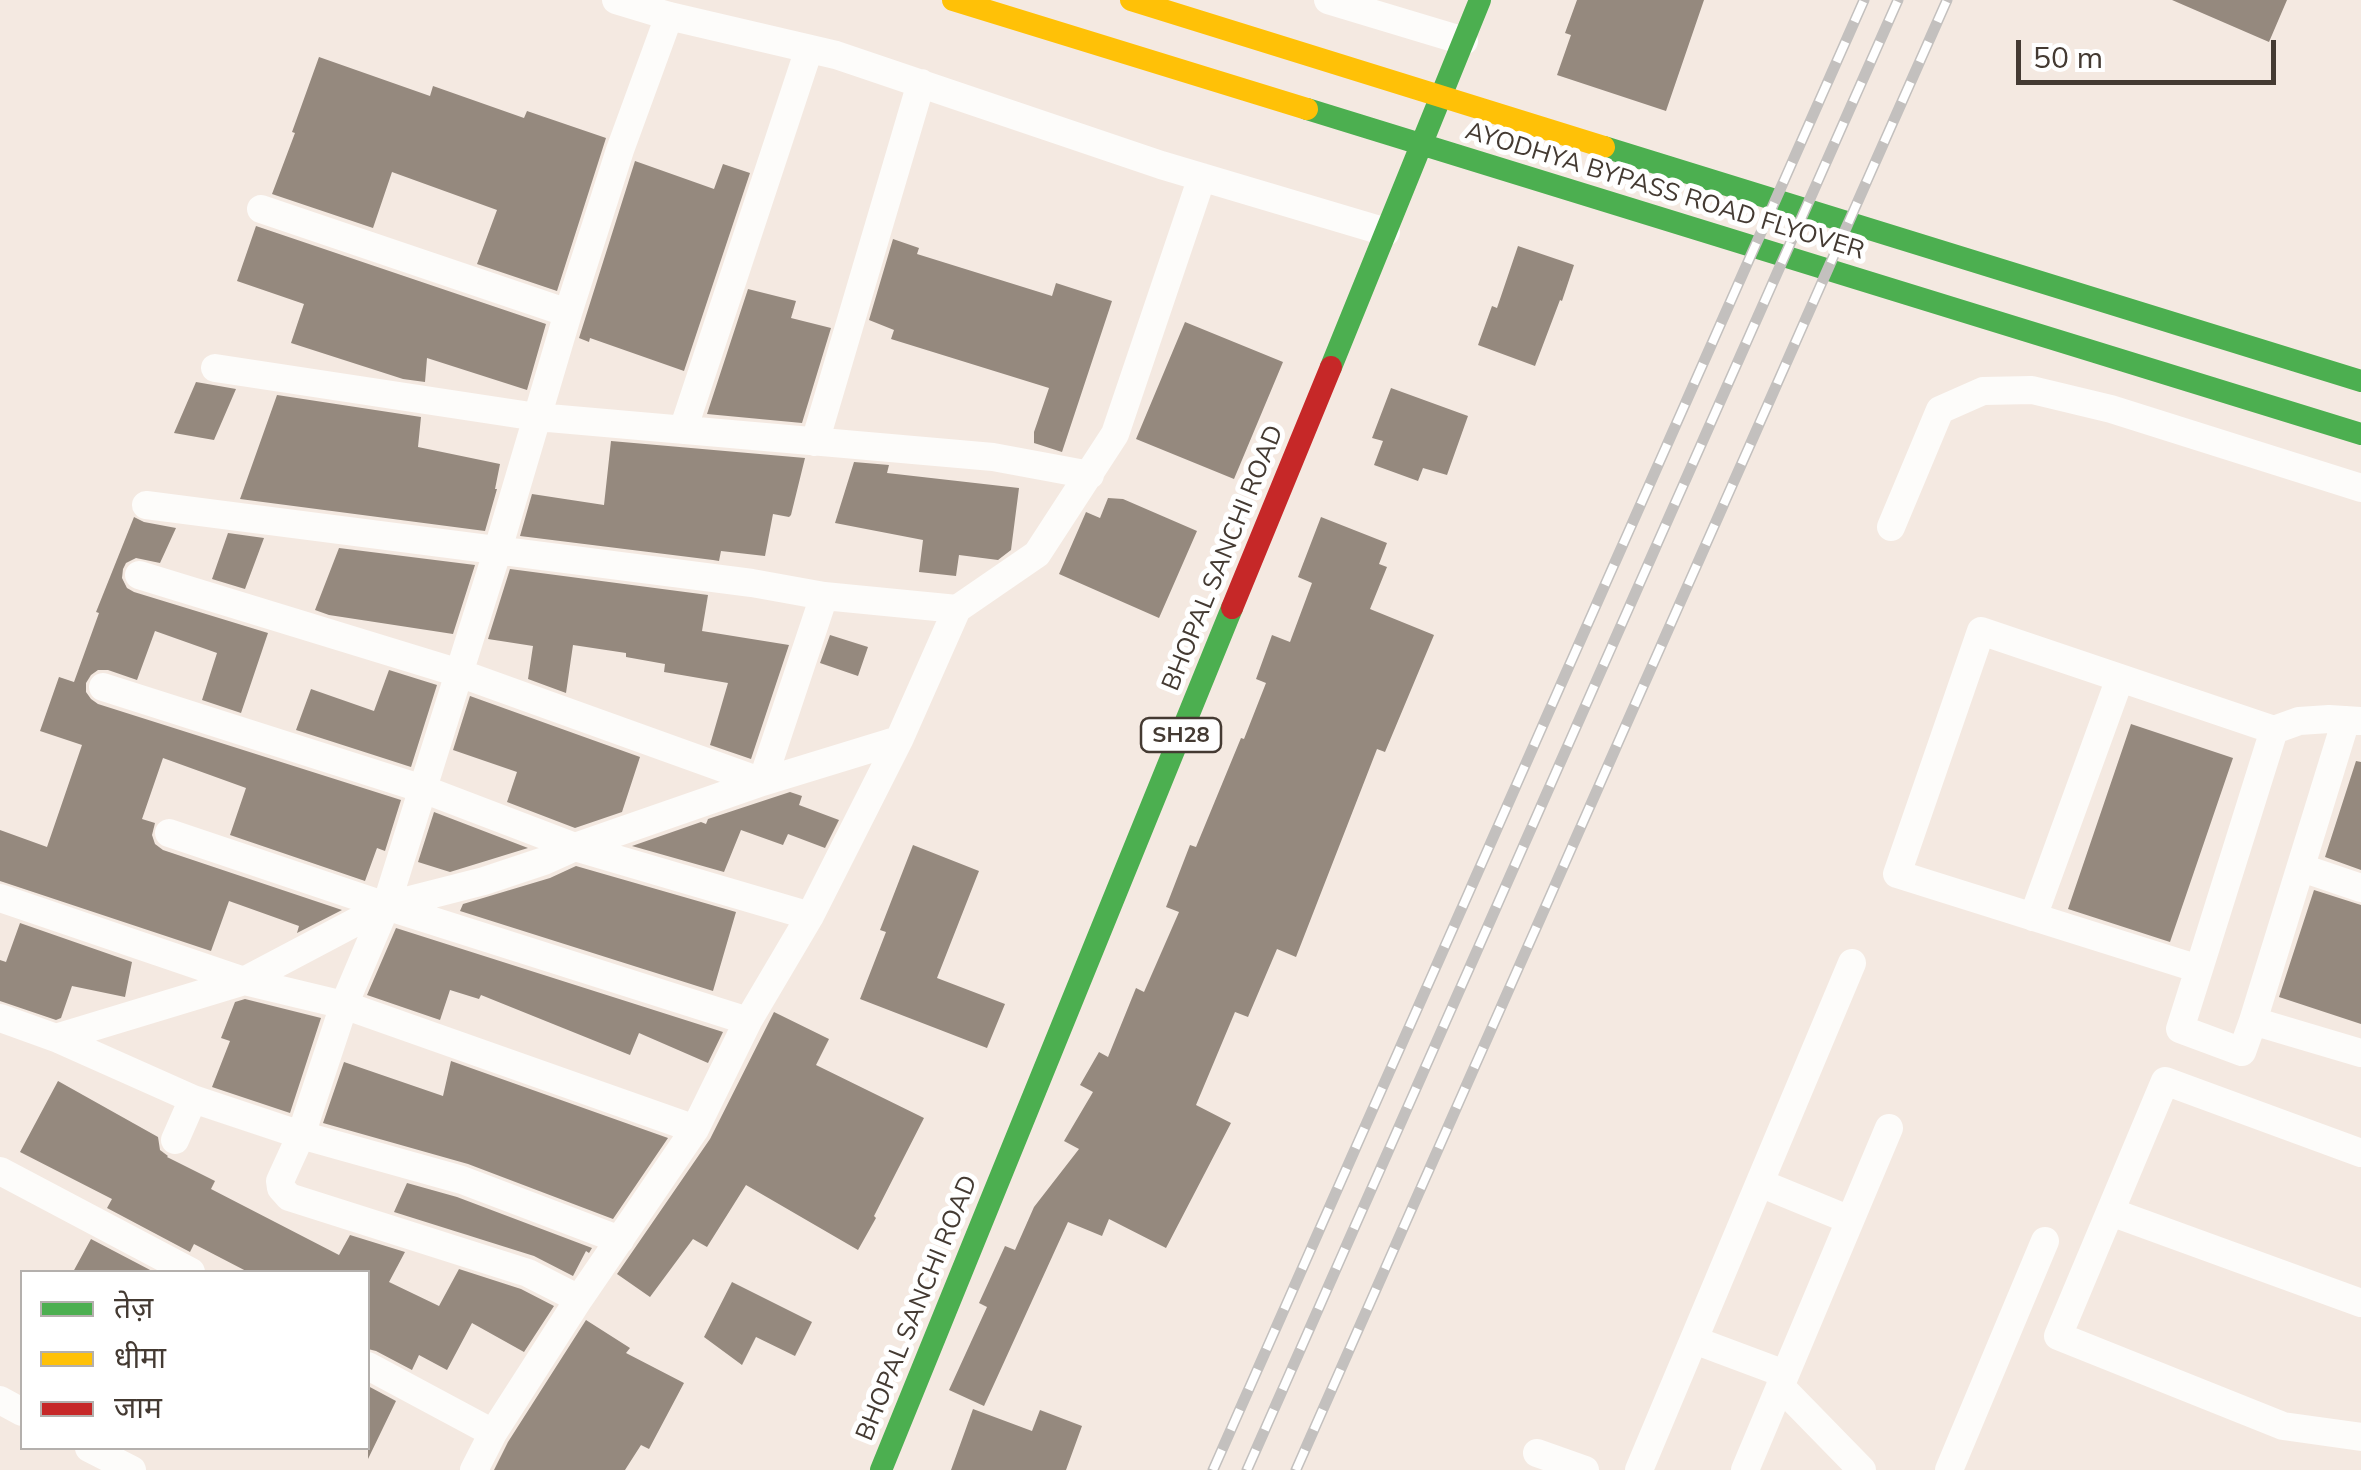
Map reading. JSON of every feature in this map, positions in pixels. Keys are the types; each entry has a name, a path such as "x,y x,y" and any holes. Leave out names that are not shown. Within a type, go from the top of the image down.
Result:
{"main road":[{"name":"AYODHYA BYPASS ROAD FLYOVER","path":"953,0 2361,434"},
{"name":"AYODHYA BYPASS ROAD FLYOVER","path":"1131,0 2361,380"},
{"name":"BHOPAL SANCHI ROAD","path":"881,1470 1480,0"}],"street":[{"path":"616,0 836,55 1202,177 1386,232"},
{"path":"1328,0 1464,41"},
{"path":"579,1299 528,1273 288,1197 280,1180 301,1135 344,1006 386,906 620,150 670,16"},
{"path":"683,430 808,48"},
{"path":"815,442 921,83"},
{"path":"474,1470 493,1433 579,1299 695,1129 748,1021 810,916 899,740 957,609 1036,554 1116,434 1202,177"},
{"path":"261,209 568,313"},
{"path":"215,368 537,417 993,457 1090,475"},
{"path":"1891,528 1940,410 1983,390 2032,390 2111,409 2361,488"},
{"path":"146,505 752,582 824,596 957,609"},
{"path":"138,576 459,673 762,782"},
{"path":"762,782 824,596"},
{"path":"2199,969 1897,874 1982,631 2274,730 2299,722 2354,720 2242,1052 2180,1029 2199,969 2274,730"},
{"path":"2033,917 2120,678"},
{"path":"103,686 423,789 575,846 810,916"},
{"path":"56,1038 244,981 386,906 484,881 762,782 899,740"},
{"path":"169,833 748,1021"},
{"path":"2302,868 2361,888"},
{"path":"0,898 244,981 344,1006 695,1129"},
{"path":"1639,1470 1852,963"},
{"path":"0,1018 56,1038 194,1099 301,1135 462,1180 620,1240"},
{"path":"2253,1021 2361,1053"},
{"path":"2361,1152 2165,1081 2058,1336 2283,1426 2361,1437"},
{"path":"175,1140 194,1099"},
{"path":"1744,1470 1888,1128"},
{"path":"0,1171 188,1270"},
{"path":"1760,1183 1850,1220"},
{"path":"2110,1212 2361,1303"},
{"path":"1950,1470 2045,1241"},
{"path":"1694,1340 1782,1380 1862,1470"},
{"path":"370,1367 493,1433"},
{"path":"94,1450 132,1470"},
{"path":"1538,1453 1586,1470"}],"building":[{"path":"1577,0 1704,0 1666,111 1557,75 1571,35 1565,33"},
{"path":"2172,0 2287,0 2269,42"},
{"path":"319,57 430,96 433,86 524,118 527,111 606,138 557,291 477,264 497,210 392,172 373,228 272,194"},
{"path":"635,161 714,189 723,164 750,173 684,371 590,338 589,342 579,338"},
{"path":"256,226 546,324 527,390 427,358 425,382 403,379 291,343 304,304 237,281"},
{"path":"893,239 919,248 917,254 1052,296 1056,283 1112,301 1062,452 1034,443 1049,388 891,339 894,330 869,320"},
{"path":"1518,246 1574,265 1535,366 1478,345 1492,306 1497,308"},
{"path":"748,289 796,301 791,318 831,328 802,423 707,414"},
{"path":"1185,322 1283,362 1234,479 1136,439"},
{"path":"196,382 236,389 214,440 174,433"},
{"path":"1391,388 1468,416 1447,475 1423,468 1418,481 1374,465 1383,441 1372,438"},
{"path":"277,395 421,417 418,447 500,464 485,531 240,499"},
{"path":"611,441 805,458 791,515 773,514 765,556 721,551 719,561 520,536 532,494 604,505"},
{"path":"854,462 889,465 887,473 1019,488 1011,550 998,560 959,555 956,576 919,572 923,540 835,523"},
{"path":"1108,498 1123,499 1197,531 1159,618 1059,574 1086,512 1100,518"},
{"path":"134,517 176,528 160,563 136,558 126,563 122,578 127,588 268,633 241,713 202,700 217,653 155,631 137,680 98,670 86,683 91,699 401,800 385,851 377,848 365,881 230,835 246,788 163,758 142,819 155,823 155,844 342,910 297,933 299,926 229,901 211,951 0,881 0,830 47,847 82,745 40,731 59,677 74,682 99,613 96,612"},
{"path":"1321,517 1387,543 1379,564 1387,567 1370,609 1434,635 1385,752 1377,749 1296,957 1277,949 1248,1017 1235,1012 1196,1105 1231,1123 1166,1248 1109,1219 1102,1236 1068,1222 984,1406 949,1390 987,1307 979,1303 1005,1246 1015,1250 1034,1207 1079,1149 1064,1141 1093,1092 1080,1085 1099,1052 1108,1057 1136,988 1144,992 1179,912 1166,907 1190,845 1196,847 1266,683 1256,679 1272,635 1290,642 1312,583 1298,577"},
{"path":"228,533 264,538 245,589 212,579"},
{"path":"339,548 475,565 453,634 315,610"},
{"path":"510,569 708,595 702,631 789,645 751,759 710,745 728,683 664,672 665,664 626,657 626,653 573,645 566,693 528,679 533,646 488,639"},
{"path":"830,635 868,647 858,676 820,663"},
{"path":"389,670 437,685 411,767 296,730 311,689 374,711"},
{"path":"470,696 640,757 622,812 575,828 507,802 517,772 453,750"},
{"path":"2131,724 2233,758 2170,942 2068,909"},
{"path":"2356,761 2361,762 2361,870 2325,857"},
{"path":"790,792 802,796 799,805 839,820 825,848 788,834 783,845 741,830 724,872 632,846 701,822 706,824 708,819"},
{"path":"434,812 528,848 450,872 418,862"},
{"path":"913,845 979,871 937,978 1005,1004 987,1048 860,999 886,932 880,930"},
{"path":"576,866 736,912 713,991 460,911 463,904 550,878"},
{"path":"2314,890 2361,905 2361,1024 2279,997"},
{"path":"20,923 132,962 125,997 72,986 61,1018 56,1020 0,1001 0,960 6,962"},
{"path":"396,928 723,1032 708,1063 639,1033 630,1055 481,995 479,999 450,990 440,1020 367,995"},
{"path":"245,999 321,1018 290,1113 212,1087 230,1041 221,1038 235,1002"},
{"path":"774,1012 829,1039 816,1065 924,1118 858,1250 746,1185 707,1247 693,1239 650,1297 617,1274 710,1139"},
{"path":"451,1061 668,1138 613,1219 468,1164 323,1123 344,1062 443,1096"},
{"path":"58,1081 158,1137 160,1150 167,1157 215,1181 211,1189 339,1255 350,1235 405,1252 389,1282 439,1306 459,1269 521,1289 554,1306 524,1352 472,1323 447,1370 419,1355 412,1370 370,1350 370,1270 244,1270 194,1244 190,1252 107,1208 112,1199 20,1152"},
{"path":"407,1183 457,1197 592,1248 589,1253 586,1251 573,1276 534,1256 394,1212"},
{"path":"91,1239 150,1270 74,1270"},
{"path":"732,1282 812,1322 795,1356 756,1337 742,1365 704,1337"},
{"path":"586,1320 630,1348 626,1353 684,1383 649,1449 641,1445 625,1470 494,1470 508,1442"},
{"path":"370,1387 396,1401 368,1459 370,1450"},
{"path":"973,1409 1032,1431 1040,1410 1082,1426 1066,1470 951,1470"}],"railway":[{"path":"1213,1470 1864,0"},
{"path":"1247,1470 1898,0"},
{"path":"1296,1470 1947,0"}],"traffic: fast":[{"path":"1331,367 1480,0"},
{"path":"1307,109 2361,434"},
{"path":"1604,147 2361,381"},
{"path":"881,1470 1232,608"}],"traffic: slow":[{"path":"953,0 1307,109"},
{"path":"1131,0 1604,147"}],"traffic: jam":[{"path":"1232,608 1331,367"}]}
